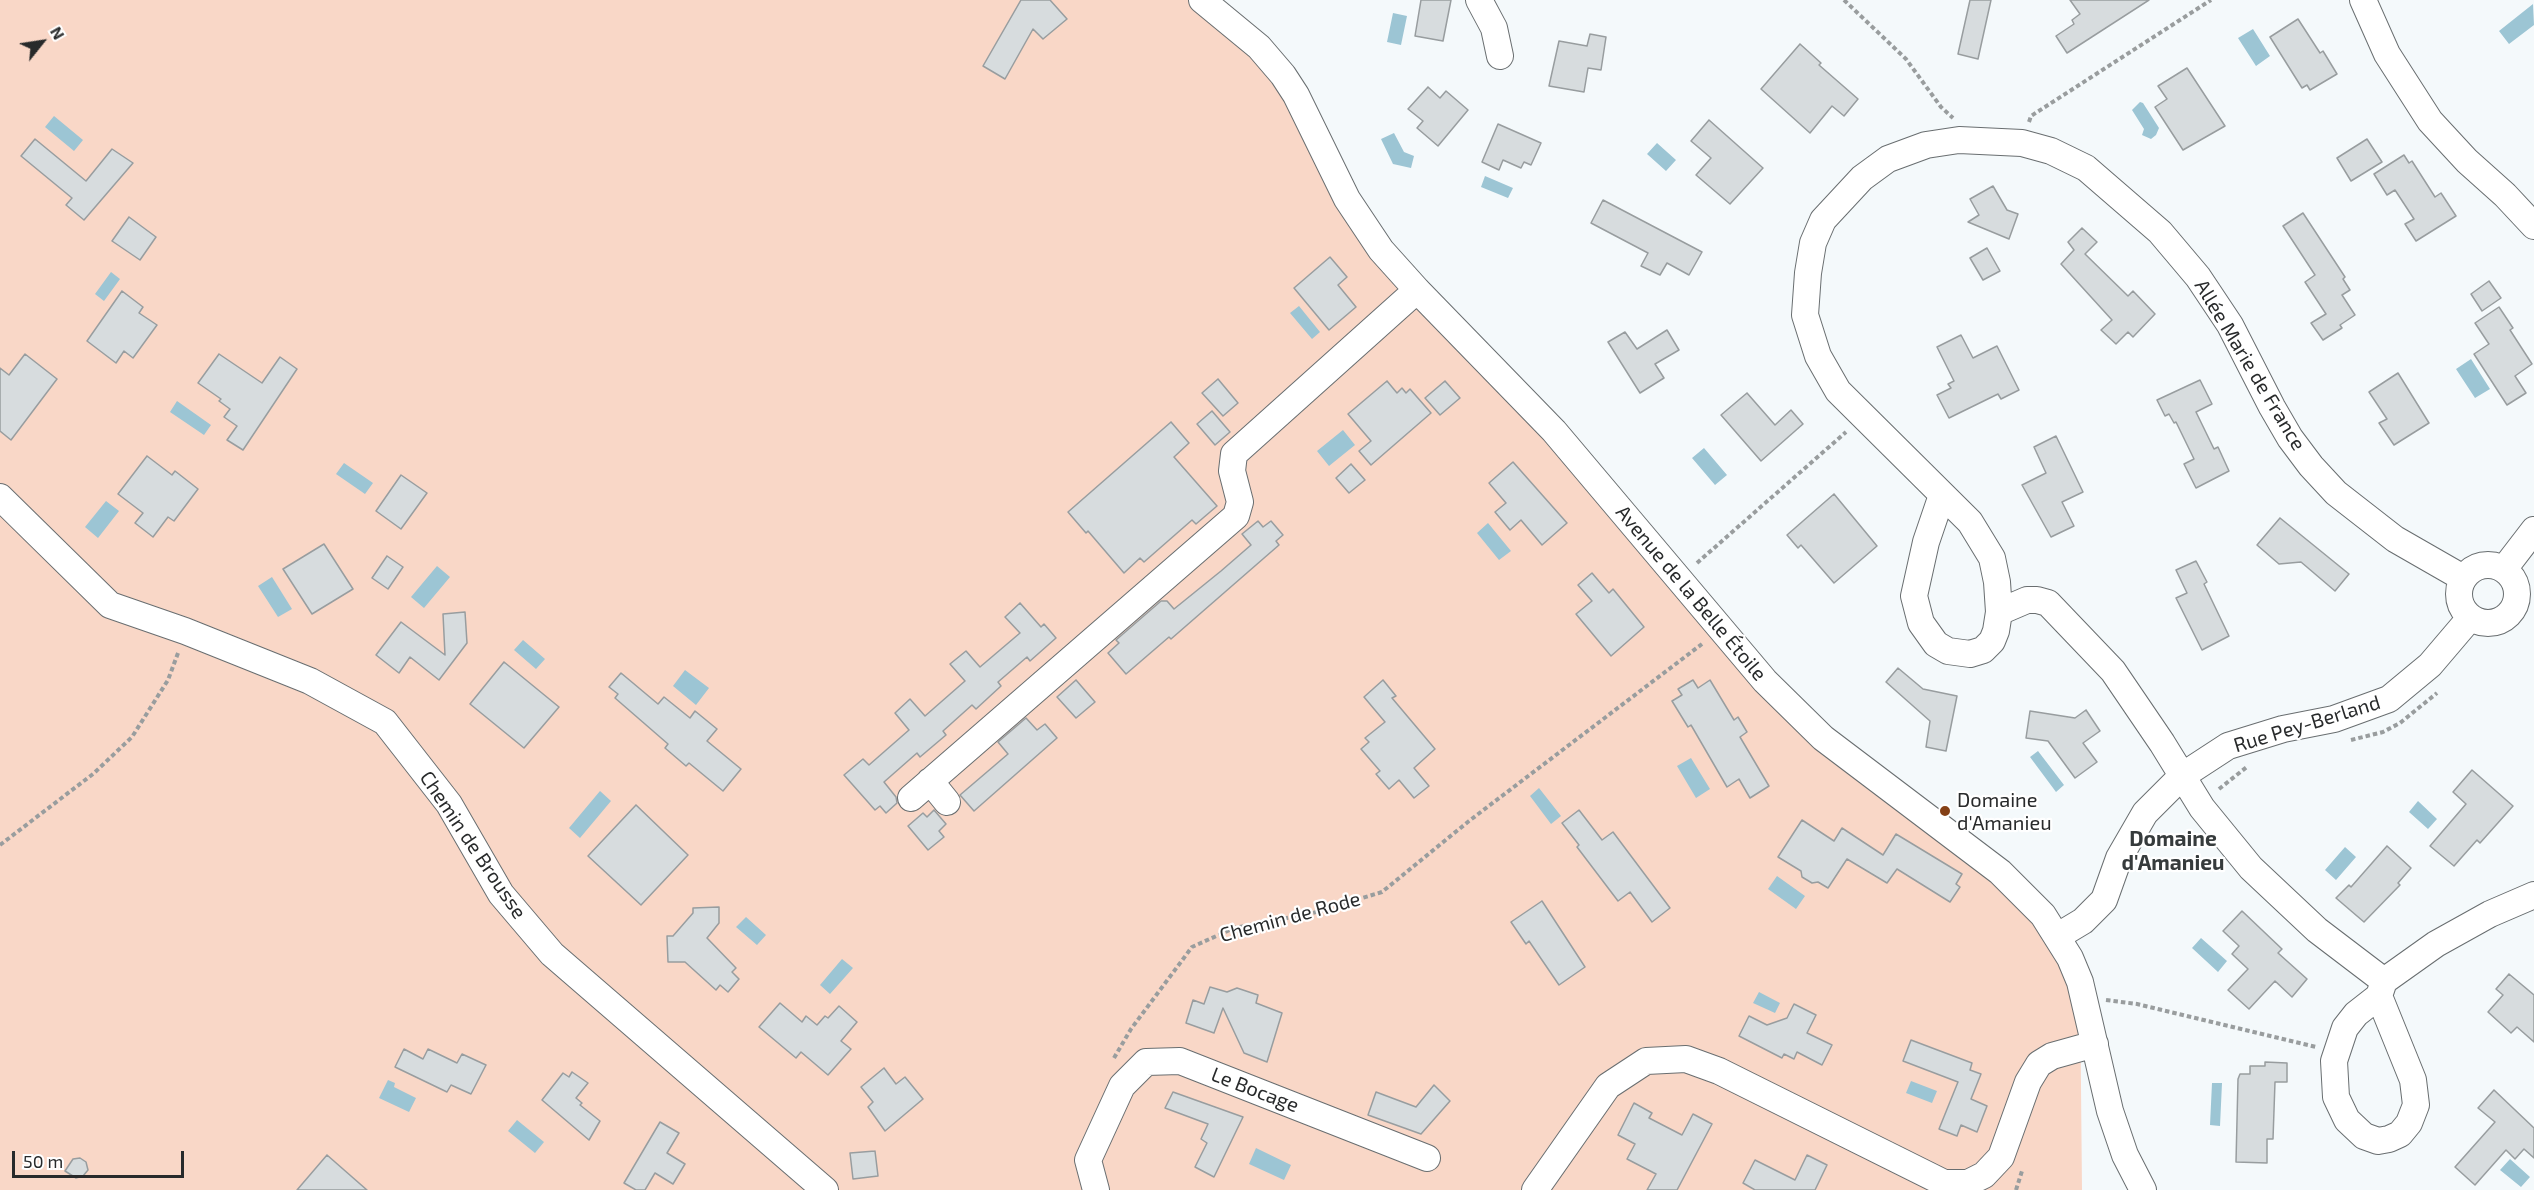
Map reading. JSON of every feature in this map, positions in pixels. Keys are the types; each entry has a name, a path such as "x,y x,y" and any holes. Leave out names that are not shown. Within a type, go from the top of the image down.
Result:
{"street":[{"name":"Avenue de la Belle Étoile","path":"1202,0 1259,47 1283,75 1307,116 1347,199 1381,250 1554,431 1765,681 1823,738 2000,872 2037,908 2058,936 2080,982 2116,1134 2143,1190"},
{"path":"1479,0 1494,28 1500,56"},
{"path":"2363,0 2387,54 2430,121 2534,226"},
{"name":"Allée Marie de France","path":"1942,495 1926,542 1914,596 1922,623 1936,644 1948,651 1970,654 1983,650 1992,641 1996,631 1999,612 1997,582 1992,558 1970,522 1838,391 1818,356 1805,315 1813,243 1823,220 1862,178 1888,159 1926,144 1978,140 2022,143 2050,152 2086,168 2160,232 2198,277 2230,325 2272,407 2290,438 2311,466 2336,493 2394,539 2463,578"},
{"path":"947,802 920,790 1236,516 1240,502 1232,471 1234,454 1417,290"},
{"name":"Chemin de Brousse","path":"0,497 110,605 185,631 310,681 385,722 449,804 501,894 552,954 825,1190"},
{"path":"2504,569 2534,530"},
{"path":"2495,566 2504,569 2515,583 2526,605 2498,622 2489,623 2470,618 2460,604 2459,586 2463,578 2477,567 2495,566"},
{"path":"1999,612 2027,600 2048,603 2113,670 2163,743 2202,808 2251,868 2382,989 2413,1080 2416,1105 2409,1123 2400,1134 2378,1141 2364,1136 2347,1120 2336,1097 2334,1061 2345,1028 2382,989 2436,944 2490,914 2534,895"},
{"name":"Rue Pey-Berland","path":"2058,936 2082,921 2104,900 2119,858 2145,813 2182,776 2228,746 2283,729 2334,718 2389,699 2430,665 2470,618"},
{"path":"1535,1190 1608,1086 1646,1061 1686,1059 1719,1071 1944,1183 1968,1183 1984,1175 2001,1157 2028,1082 2039,1065 2052,1056 2095,1044"},
{"name":"Le Bocage","path":"1096,1190 1088,1160 1122,1086 1146,1062 1180,1061 1427,1158"}],"path":[{"path":"1844,0 1906,59 1941,107 1978,140"},
{"path":"2022,143 2031,116 2211,0"},
{"path":"1697,563 1862,417"},
{"path":"1691,556 1704,571"},
{"name":"Chemin de Rode","path":"1109,1067 1131,1029 1192,947 1234,928 1313,913 1382,892 1469,821 1720,629"},
{"path":"0,844 93,774 132,737 168,680 185,631"},
{"path":"2343,742 2383,732 2400,723 2441,689"},
{"path":"2202,808 2222,785 2250,765"},
{"path":"2106,1000 2137,1004 2325,1049"},
{"path":"2016,1190 2023,1169"}],"shaded area":[{"path":"0,0 1202,0 1246,35 1347,199 1765,681 2000,872 2080,982 2082,1190 0,1190"}],"water":[{"path":"2533,4 2534,25 2509,44 2499,31"},
{"path":"1393,13 1407,16 1401,45 1387,42"},
{"path":"2253,29 2270,56 2256,66 2238,38"},
{"path":"2140,102 2143,103 2159,128 2151,139 2142,135 2144,129 2132,110"},
{"path":"54,116 83,140 74,151 45,127"},
{"path":"1394,133 1404,152 1414,156 1411,168 1393,164 1381,139"},
{"path":"1657,143 1676,160 1666,171 1647,154"},
{"path":"1485,176 1513,188 1508,198 1481,187"},
{"path":"111,272 120,279 104,301 95,294"},
{"path":"1299,306 1320,332 1312,339 1290,313"},
{"path":"2471,359 2490,389 2475,398 2456,369"},
{"path":"177,401 211,425 204,435 170,412"},
{"path":"1343,430 1355,445 1329,466 1317,451"},
{"path":"1704,448 1727,475 1715,485 1692,458"},
{"path":"344,463 373,483 365,494 336,474"},
{"path":"106,501 119,511 98,538 85,527"},
{"path":"1488,523 1511,551 1499,560 1477,533"},
{"path":"437,566 450,577 424,608 411,597"},
{"path":"272,577 292,609 278,617 258,586"},
{"path":"523,640 545,659 536,669 514,650"},
{"path":"685,670 709,688 696,705 673,686"},
{"path":"2038,751 2064,785 2056,792 2030,757"},
{"path":"1691,758 1710,789 1696,798 1677,766"},
{"path":"1539,788 1561,816 1551,824 1530,796"},
{"path":"600,791 611,801 580,838 569,828"},
{"path":"2418,801 2437,819 2428,829 2409,812"},
{"path":"2345,847 2356,857 2336,880 2325,870"},
{"path":"1777,876 1805,896 1796,909 1768,889"},
{"path":"746,917 766,935 757,945 736,927"},
{"path":"2201,938 2227,961 2218,972 2192,948"},
{"path":"842,959 853,968 830,994 820,985"},
{"path":"1759,992 1780,1003 1775,1013 1753,1003"},
{"path":"388,1080 395,1083 394,1087 416,1098 409,1112 379,1098"},
{"path":"1911,1081 1937,1091 1932,1103 1906,1093"},
{"path":"2212,1083 2222,1083 2220,1126 2210,1125"},
{"path":"517,1120 544,1142 535,1153 508,1131"},
{"path":"1256,1148 1291,1165 1284,1180 1249,1164"},
{"path":"2510,1159 2530,1177 2521,1187 2500,1170"}],"building":[{"path":"1021,0 1050,0 1067,19 1043,39 1033,29 1005,79 983,66"},
{"path":"1421,0 1451,0 1443,41 1415,36"},
{"path":"1970,0 1991,0 1978,59 1958,54"},
{"path":"2070,0 2149,0 2067,53 2056,36 2074,24 2072,20 2080,14"},
{"path":"2298,19 2320,53 2323,51 2337,74 2310,90 2307,85 2302,88 2270,37"},
{"path":"1590,34 1606,37 1601,70 1588,68 1584,92 1549,86 1559,41 1587,46"},
{"path":"1800,44 1821,63 1819,65 1858,99 1844,116 1832,106 1810,133 1761,89"},
{"path":"2187,68 2225,126 2183,150 2155,107 2167,99 2158,86"},
{"path":"1428,87 1440,98 1446,91 1468,110 1438,146 1417,128 1423,121 1408,109"},
{"path":"1709,120 1763,168 1730,204 1696,175 1711,158 1691,141"},
{"path":"1498,124 1541,143 1531,165 1524,162 1521,168 1503,160 1499,170 1482,162"},
{"path":"35,139 86,181 112,149 133,163 84,220 66,205 72,198 21,156"},
{"path":"2367,139 2382,162 2351,181 2337,158"},
{"path":"2404,155 2409,163 2412,161 2435,197 2441,193 2456,216 2416,241 2405,224 2414,219 2395,190 2387,195 2374,174"},
{"path":"1993,186 2007,210 2018,214 2009,239 1968,222 1979,215 1970,199"},
{"path":"1603,200 1702,252 1689,275 1667,263 1660,275 1641,266 1648,253 1591,223"},
{"path":"2303,213 2345,277 2343,279 2350,290 2342,295 2355,315 2340,325 2342,328 2323,340 2311,323 2326,314 2305,282 2315,275 2283,226"},
{"path":"129,217 156,237 140,260 112,241"},
{"path":"2082,228 2097,242 2085,254 2128,296 2133,291 2155,314 2133,337 2128,332 2116,344 2101,330 2112,320 2061,264 2074,250 2068,242"},
{"path":"1987,248 2000,271 1983,280 1970,258"},
{"path":"1330,257 1347,277 1338,285 1356,307 1329,330 1294,288"},
{"path":"2489,281 2501,298 2482,311 2471,294"},
{"path":"122,291 143,307 139,313 157,325 133,358 124,351 116,363 87,341"},
{"path":"2499,307 2513,328 2510,330 2532,364 2515,376 2526,393 2507,405 2474,354 2489,344 2475,323"},
{"path":"1667,330 1679,350 1655,364 1664,378 1640,393 1608,342 1625,332 1637,349"},
{"path":"1961,335 1973,358 1997,346 2019,390 2001,399 1998,394 1949,418 1937,395 1951,388 1948,384 1954,381 1937,347"},
{"path":"25,354 57,379 11,440 0,431 0,368 9,375"},
{"path":"219,354 262,383 280,357 297,369 243,450 227,440 237,426 224,417 230,409 219,401 221,399 198,383"},
{"path":"2398,373 2429,423 2394,445 2379,423 2387,419 2369,392"},
{"path":"1218,379 1238,403 1223,416 1202,393"},
{"path":"2200,380 2212,404 2196,412 2214,449 2218,447 2229,471 2196,488 2184,464 2194,459 2176,422 2174,423 2169,414 2165,416 2157,400"},
{"path":"1387,381 1397,393 1402,388 1406,393 1410,389 1431,413 1371,465 1359,451 1371,441 1348,414"},
{"path":"1445,381 1460,398 1440,415 1425,398"},
{"path":"1747,393 1775,425 1791,410 1803,424 1761,461 1721,415"},
{"path":"1212,411 1230,432 1215,445 1197,424"},
{"path":"1171,422 1189,443 1174,457 1217,506 1196,524 1192,520 1144,562 1140,558 1124,573 1088,531 1086,533 1068,512"},
{"path":"2056,436 2083,492 2062,502 2074,526 2051,537 2022,485 2046,473 2034,447"},
{"path":"147,456 172,475 175,471 198,489 174,521 168,517 153,537 135,523 143,513 118,494"},
{"path":"1513,462 1567,523 1542,545 1521,520 1510,530 1495,512 1506,503 1489,483"},
{"path":"1351,464 1365,480 1349,493 1336,478"},
{"path":"401,475 427,493 401,529 376,511"},
{"path":"1834,494 1877,546 1834,583 1801,545 1798,548 1787,535"},
{"path":"2280,518 2349,574 2335,591 2301,562 2279,564 2257,545"},
{"path":"1258,521 1263,527 1271,521 1283,535 1276,541 1279,545 1171,639 1169,637 1126,674 1108,653 1119,643 1116,640 1161,601 1167,601 1174,609 1221,571 1251,545 1242,534"},
{"path":"324,544 353,589 312,614 283,569"},
{"path":"387,556 403,567 388,589 372,578"},
{"path":"2196,561 2207,582 2204,584 2229,636 2202,650 2176,598 2187,593 2176,570"},
{"path":"1592,573 1609,593 1613,589 1644,627 1611,656 1576,614 1592,601 1578,585"},
{"path":"1020,603 1041,627 1044,624 1056,638 1030,661 1027,657 998,682 1001,686 976,709 972,705 943,731 946,735 920,757 917,753 884,782 896,797 897,803 886,813 880,806 875,810 844,775 863,759 869,765 909,730 895,713 910,699 925,716 965,681 950,664 966,651 980,667 1020,633 1005,617"},
{"path":"465,612 467,643 439,680 410,657 399,673 376,655 401,622 445,655 443,614"},
{"path":"504,662 559,707 524,748 470,704"},
{"path":"1898,668 1923,689 1957,696 1946,751 1926,747 1930,721 1886,682"},
{"path":"621,673 658,704 664,697 690,718 695,711 717,729 707,741 741,769 723,791 689,763 686,766 665,748 668,744 615,698 618,694 609,687"},
{"path":"1076,680 1095,702 1076,718 1057,697"},
{"path":"1383,680 1396,696 1392,698 1435,749 1414,768 1429,786 1414,798 1399,780 1389,789 1376,774 1380,771 1361,749 1369,742 1365,738 1385,722 1364,697"},
{"path":"1693,680 1698,688 1710,680 1734,720 1738,717 1747,732 1740,737 1769,786 1750,798 1739,779 1727,787 1691,725 1688,727 1672,701 1682,695 1678,689"},
{"path":"2086,710 2100,731 2083,743 2097,762 2075,778 2048,741 2026,738 2030,711 2075,718"},
{"path":"1026,718 1037,730 1045,724 1057,738 974,811 960,795 1008,754 998,742"},
{"path":"2472,770 2513,806 2480,843 2477,840 2454,866 2430,846 2466,804 2453,792"},
{"path":"636,805 688,855 641,905 588,856"},
{"path":"934,810 946,824 939,831 944,837 928,850 908,826 923,813 927,817"},
{"path":"1579,810 1602,840 1613,832 1670,908 1652,922 1630,892 1618,901 1577,847 1579,845 1562,823"},
{"path":"1802,820 1834,841 1842,828 1883,855 1896,834 1962,874 1956,884 1960,887 1950,902 1897,869 1887,883 1847,859 1828,888 1818,882 1812,883 1802,877 1801,871 1778,857"},
{"path":"2387,846 2411,868 2398,883 2400,885 2364,922 2336,898 2349,885 2351,887"},
{"path":"1542,901 1585,967 1559,985 1529,941 1526,944 1511,922"},
{"path":"719,907 719,923 707,938 736,968 732,972 739,979 728,992 720,985 716,990 685,962 668,962 667,936 673,936 693,913 693,908"},
{"path":"2242,911 2282,949 2278,953 2307,979 2292,997 2275,981 2249,1009 2228,990 2248,969 2232,954 2239,946 2223,931"},
{"path":"2509,974 2534,995 2534,1042 2517,1027 2511,1033 2488,1012 2503,995 2496,989"},
{"path":"1210,987 1227,992 1237,988 1258,995 1256,1003 1282,1013 1267,1062 1244,1053 1223,1008 1214,1033 1186,1023 1193,1000 1204,1004"},
{"path":"780,1003 802,1022 806,1016 817,1025 825,1016 828,1018 839,1006 857,1022 841,1041 851,1049 828,1075 801,1052 796,1058 759,1027"},
{"path":"1794,1004 1816,1015 1807,1033 1832,1045 1822,1065 1797,1052 1794,1059 1784,1054 1782,1058 1739,1036 1749,1016 1767,1025 1787,1018"},
{"path":"1911,1040 1972,1063 1970,1070 1981,1074 1971,1099 1987,1106 1977,1132 1961,1125 1957,1136 1939,1129 1958,1082 1903,1061"},
{"path":"404,1049 423,1059 428,1049 457,1063 462,1054 486,1065 471,1094 451,1085 447,1092 395,1067"},
{"path":"2265,1062 2287,1063 2287,1082 2275,1082 2273,1139 2267,1139 2267,1163 2236,1162 2238,1079 2240,1074 2250,1074 2250,1066 2265,1066"},
{"path":"884,1068 896,1084 905,1077 923,1099 885,1131 868,1107 873,1102 861,1087"},
{"path":"572,1072 588,1083 576,1098 582,1103 580,1105 600,1121 589,1140 542,1100 563,1073 569,1077"},
{"path":"1434,1085 1450,1101 1421,1134 1368,1115 1376,1092 1416,1107"},
{"path":"2494,1090 2534,1128 2534,1158 2524,1149 2515,1159 2506,1150 2475,1185 2455,1167 2495,1122 2478,1108"},
{"path":"1173,1092 1243,1117 1214,1177 1195,1167 1207,1143 1201,1139 1208,1124 1165,1108"},
{"path":"1634,1103 1652,1113 1649,1118 1682,1135 1693,1114 1712,1124 1677,1190 1647,1190 1656,1174 1627,1159 1635,1144 1618,1135"},
{"path":"660,1122 679,1133 667,1153 685,1164 673,1184 655,1173 645,1190 636,1190 624,1183"},
{"path":"875,1151 878,1176 853,1179 850,1153"},
{"path":"327,1155 367,1190 297,1190"},
{"path":"1807,1155 1827,1165 1815,1190 1755,1190 1743,1183 1755,1160 1795,1180"},
{"path":"80,1158 86,1162 88,1170 83,1176 76,1178 65,1171 73,1159"}],"place":[{"name":"Domaine d'Amanieu","path":"1945,811"}],"district":[{"name":"Domaine d'Amanieu","path":"2173,851"}]}
